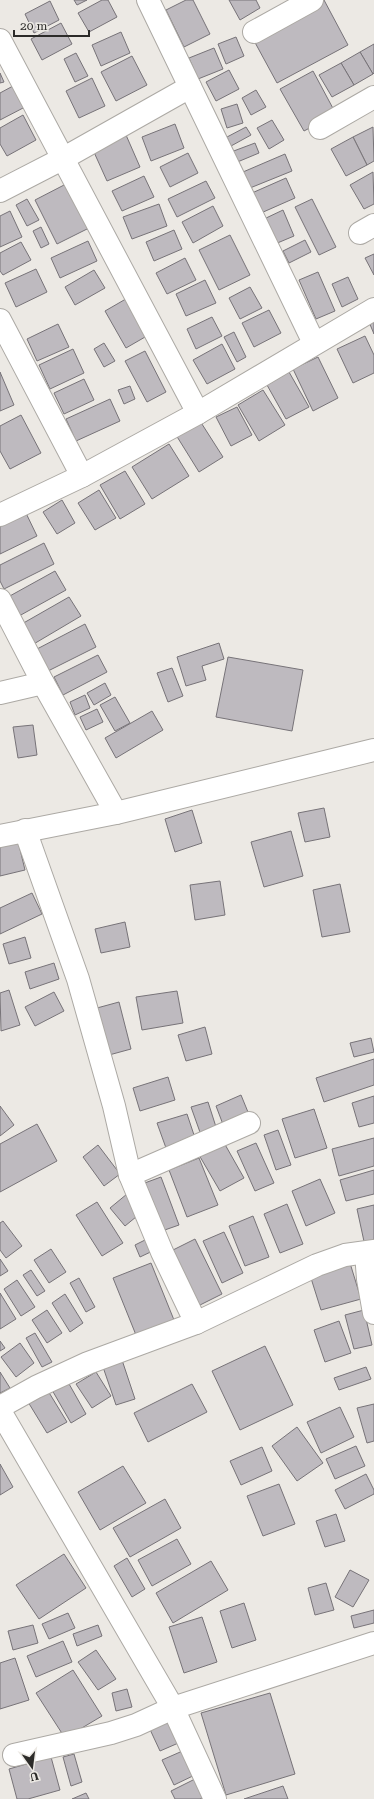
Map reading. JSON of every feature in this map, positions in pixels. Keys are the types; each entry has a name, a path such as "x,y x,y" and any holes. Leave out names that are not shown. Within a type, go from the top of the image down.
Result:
{"street":[{"path":"148,0 314,343"},
{"path":"254,32 312,0"},
{"path":"0,40 64,158 198,413"},
{"path":"0,191 64,158 190,87"},
{"path":"320,128 374,98"},
{"path":"0,515 82,476 198,413 314,343 374,309"},
{"path":"0,320 82,476"},
{"path":"0,600 43,682 116,813"},
{"path":"0,693 43,682"},
{"path":"0,836 116,813 374,750"},
{"path":"25,830 78,979 112,1099 130,1175 162,1252 196,1323"},
{"path":"130,1175 249,1123"},
{"path":"0,1407 36,1387 88,1363 196,1323 317,1265 345,1255 370,1252 368,1279 374,1312"},
{"path":"0,1411 173,1708 215,1799"},
{"path":"14,1755 111,1733 136,1725 173,1708 374,1643"}],"building":[{"path":"74,0 87,0 77,5"},
{"path":"102,0 108,0 117,17 89,32 78,13"},
{"path":"186,0 193,0 210,34 184,47 166,10"},
{"path":"229,0 256,0 260,8 240,20"},
{"path":"321,0 324,0 348,45 277,83 252,37"},
{"path":"50,1 59,20 34,33 25,14"},
{"path":"61,23 72,44 42,60 31,39"},
{"path":"121,32 130,53 101,66 92,45"},
{"path":"236,37 244,56 226,64 218,44"},
{"path":"374,44 374,73 373,74 360,52"},
{"path":"214,48 223,69 198,79 189,58"},
{"path":"360,52 373,74 354,85 341,63"},
{"path":"76,53 88,76 75,82 64,59"},
{"path":"132,56 147,85 116,101 101,72"},
{"path":"341,63 354,85 332,97 319,75"},
{"path":"229,70 239,89 216,101 206,82"},
{"path":"313,71 336,114 304,131 280,89"},
{"path":"0,73 4,82 0,83"},
{"path":"92,78 105,106 79,118 66,91"},
{"path":"13,86 25,107 0,120 0,93"},
{"path":"256,90 266,107 251,115 242,98"},
{"path":"237,104 243,123 227,128 221,109"},
{"path":"23,115 36,140 7,156 0,144 0,128"},
{"path":"272,120 284,140 269,149 257,128"},
{"path":"175,124 184,148 151,161 142,137"},
{"path":"246,127 251,135 231,146 227,137"},
{"path":"373,127 374,161 367,165 353,137"},
{"path":"126,135 140,167 107,181 93,150"},
{"path":"353,137 367,165 346,176 331,149"},
{"path":"255,143 259,153 235,163 231,152"},
{"path":"188,153 198,173 170,187 160,167"},
{"path":"285,154 292,171 250,188 243,172"},
{"path":"373,172 374,204 364,209 350,185"},
{"path":"144,176 154,197 122,211 112,191"},
{"path":"286,178 295,198 261,213 252,193"},
{"path":"206,181 215,198 177,217 168,199"},
{"path":"66,184 89,228 57,244 35,200"},
{"path":"27,199 39,220 27,226 16,205"},
{"path":"312,199 336,247 319,255 295,207"},
{"path":"159,204 167,226 132,239 123,217"},
{"path":"213,206 223,226 193,243 182,222"},
{"path":"283,210 294,236 275,244 264,219"},
{"path":"10,211 22,237 0,247 0,216"},
{"path":"41,227 49,244 41,248 33,231"},
{"path":"174,230 182,249 154,261 146,242"},
{"path":"230,235 250,275 219,290 199,250"},
{"path":"305,240 311,252 289,263 283,251"},
{"path":"88,241 97,261 60,278 51,258"},
{"path":"21,242 31,260 3,275 0,271 0,253"},
{"path":"374,254 374,275 365,258"},
{"path":"185,258 196,280 167,294 156,273"},
{"path":"36,269 47,292 16,307 5,283"},
{"path":"94,270 105,288 75,305 65,287"},
{"path":"318,272 335,311 316,319 299,280"},
{"path":"348,277 358,299 342,307 332,284"},
{"path":"205,280 216,303 186,316 176,294"},
{"path":"250,287 262,308 240,319 229,298"},
{"path":"131,296 152,333 126,348 105,311"},
{"path":"269,310 281,333 254,347 242,323"},
{"path":"212,317 222,336 196,349 187,329"},
{"path":"374,320 374,334 369,322"},
{"path":"58,324 69,347 37,361 27,339"},
{"path":"234,332 246,357 237,362 224,337"},
{"path":"365,336 374,355 374,373 353,383 337,349"},
{"path":"104,343 115,361 104,367 94,349"},
{"path":"222,344 235,369 207,384 193,360"},
{"path":"73,349 84,373 50,389 39,365"},
{"path":"145,351 166,392 147,402 125,361"},
{"path":"318,357 338,398 313,411 293,369"},
{"path":"0,372 14,405 0,411"},
{"path":"289,372 309,407 286,419 267,385"},
{"path":"84,379 94,400 64,414 54,393"},
{"path":"130,386 135,399 124,404 118,390"},
{"path":"263,390 285,425 259,441 238,405"},
{"path":"110,399 120,421 76,441 66,419"},
{"path":"237,407 252,435 231,446 216,417"},
{"path":"21,415 41,453 10,469 0,451 0,426"},
{"path":"200,421 223,457 199,472 176,435"},
{"path":"169,444 189,476 152,499 132,467"},
{"path":"125,471 145,504 120,519 100,485"},
{"path":"99,490 116,518 95,530 78,503"},
{"path":"62,500 75,523 57,534 43,512"},
{"path":"24,509 37,536 0,554 0,521"},
{"path":"44,543 54,564 4,589 0,581 0,565"},
{"path":"55,571 66,590 19,616 8,597"},
{"path":"69,597 81,616 32,645 20,625"},
{"path":"85,624 96,647 48,671 37,649"},
{"path":"219,643 224,659 202,666 206,680 186,686 177,657"},
{"path":"98,655 107,672 63,695 54,677"},
{"path":"228,657 303,670 292,731 216,717"},
{"path":"172,668 183,696 168,702 157,673"},
{"path":"105,683 111,695 94,705 87,693"},
{"path":"85,695 90,708 75,715 70,702"},
{"path":"115,697 130,723 115,731 100,705"},
{"path":"97,709 103,722 86,730 80,717"},
{"path":"152,711 163,730 116,758 105,738"},
{"path":"33,725 37,755 18,758 13,727"},
{"path":"324,808 330,837 305,842 298,813"},
{"path":"192,810 202,843 175,852 165,819"},
{"path":"291,831 303,876 264,887 251,842"},
{"path":"18,841 25,870 0,876 0,846"},
{"path":"220,881 225,915 195,920 190,885"},
{"path":"340,884 350,932 322,937 313,890"},
{"path":"32,893 42,914 0,934 0,908"},
{"path":"125,922 130,947 101,953 95,929"},
{"path":"25,937 31,958 9,964 3,944"},
{"path":"54,963 59,979 30,989 25,972"},
{"path":"9,990 20,1025 1,1031 0,993"},
{"path":"177,991 183,1023 142,1030 136,997"},
{"path":"54,992 64,1011 35,1026 25,1007"},
{"path":"119,1002 131,1049 109,1055 97,1008"},
{"path":"205,1027 212,1054 186,1061 178,1035"},
{"path":"371,1038 374,1052 354,1057 350,1043"},
{"path":"374,1059 374,1085 324,1102 316,1078"},
{"path":"168,1077 175,1100 140,1111 133,1088"},
{"path":"241,1095 250,1117 224,1127 216,1106"},
{"path":"374,1096 374,1123 359,1127 352,1103"},
{"path":"208,1102 217,1130 201,1135 191,1107"},
{"path":"0,1106 14,1125 0,1136"},
{"path":"314,1109 327,1148 295,1158 282,1119"},
{"path":"187,1114 195,1138 166,1148 157,1123"},
{"path":"37,1124 57,1161 0,1192 0,1144"},
{"path":"278,1130 291,1165 276,1170 264,1135"},
{"path":"374,1138 374,1166 339,1176 332,1149"},
{"path":"223,1141 244,1178 220,1191 199,1155"},
{"path":"256,1143 274,1183 255,1191 237,1151"},
{"path":"98,1145 120,1174 104,1186 83,1157"},
{"path":"199,1158 218,1205 187,1217 169,1170"},
{"path":"374,1170 374,1194 346,1201 340,1180"},
{"path":"161,1177 179,1225 159,1232 142,1184"},
{"path":"320,1179 335,1213 306,1226 292,1191"},
{"path":"127,1194 142,1212 125,1226 110,1208"},
{"path":"97,1202 123,1243 102,1256 76,1215"},
{"path":"287,1204 303,1244 280,1253 264,1214"},
{"path":"374,1205 374,1245 365,1246 357,1209"},
{"path":"253,1216 269,1257 245,1266 229,1226"},
{"path":"3,1221 22,1246 6,1258 0,1250 0,1223"},
{"path":"224,1232 243,1273 222,1283 203,1241"},
{"path":"153,1236 159,1248 140,1257 135,1245"},
{"path":"195,1239 222,1294 196,1307 169,1252"},
{"path":"51,1249 66,1272 49,1283 34,1260"},
{"path":"0,1259 8,1271 0,1276"},
{"path":"151,1263 174,1320 136,1335 113,1278"},
{"path":"350,1263 361,1299 321,1310 310,1275"},
{"path":"31,1270 45,1291 37,1296 23,1275"},
{"path":"79,1278 95,1307 86,1312 70,1283"},
{"path":"17,1280 35,1307 21,1316 4,1289"},
{"path":"0,1293 16,1319 0,1329"},
{"path":"65,1294 83,1323 70,1332 52,1303"},
{"path":"47,1310 62,1333 47,1343 32,1320"},
{"path":"364,1310 372,1345 354,1349 345,1315"},
{"path":"339,1321 351,1353 325,1362 314,1330"},
{"path":"35,1333 52,1362 42,1367 26,1338"},
{"path":"0,1341 5,1348 0,1351"},
{"path":"20,1343 34,1363 16,1377 1,1357"},
{"path":"265,1346 293,1405 240,1430 212,1371"},
{"path":"122,1360 135,1399 116,1405 103,1367"},
{"path":"366,1367 371,1379 339,1390 334,1378"},
{"path":"0,1372 10,1388 0,1393"},
{"path":"96,1372 111,1396 92,1408 76,1384"},
{"path":"64,1375 86,1414 71,1423 48,1383"},
{"path":"192,1384 207,1412 148,1442 134,1413"},
{"path":"45,1386 67,1422 47,1433 25,1397"},
{"path":"374,1404 374,1441 367,1443 357,1408"},
{"path":"340,1407 354,1437 321,1453 307,1422"},
{"path":"297,1427 323,1463 297,1481 272,1446"},
{"path":"356,1446 365,1466 335,1479 326,1459"},
{"path":"262,1447 272,1471 241,1485 230,1461"},
{"path":"0,1464 13,1487 0,1495"},
{"path":"123,1466 146,1503 100,1530 78,1492"},
{"path":"366,1474 374,1490 374,1494 345,1509 335,1490"},
{"path":"279,1484 295,1524 263,1536 247,1496"},
{"path":"165,1499 181,1528 130,1557 113,1528"},
{"path":"336,1514 345,1541 325,1547 316,1521"},
{"path":"177,1539 191,1564 152,1586 138,1560"},
{"path":"64,1554 86,1588 39,1619 16,1585"},
{"path":"127,1558 145,1589 132,1597 114,1566"},
{"path":"211,1561 228,1590 173,1623 156,1593"},
{"path":"350,1570 369,1580 353,1607 335,1597"},
{"path":"326,1583 334,1610 315,1615 308,1588"},
{"path":"244,1603 256,1640 232,1648 220,1611"},
{"path":"374,1610 374,1623 354,1628 351,1616"},
{"path":"68,1613 75,1628 49,1639 42,1624"},
{"path":"202,1617 217,1662 184,1673 169,1627"},
{"path":"33,1625 38,1643 13,1650 8,1631"},
{"path":"98,1625 102,1636 77,1646 73,1634"},
{"path":"63,1641 72,1662 36,1677 27,1656"},
{"path":"96,1650 116,1679 98,1690 78,1662"},
{"path":"15,1658 29,1700 0,1709 0,1663"},
{"path":"73,1670 102,1716 65,1738 36,1693"},
{"path":"127,1689 132,1707 116,1711 112,1693"},
{"path":"270,1693 295,1774 226,1795 201,1713"},
{"path":"171,1713 183,1741 160,1751 147,1723"},
{"path":"187,1749 199,1773 174,1785 162,1760"},
{"path":"74,1754 82,1782 71,1786 63,1757"},
{"path":"51,1757 60,1790 28,1799 17,1799 9,1769"},
{"path":"195,1779 204,1797 200,1799 175,1799 171,1791"},
{"path":"283,1786 288,1799 244,1799"},
{"path":"86,1793 89,1799 72,1799"}]}
